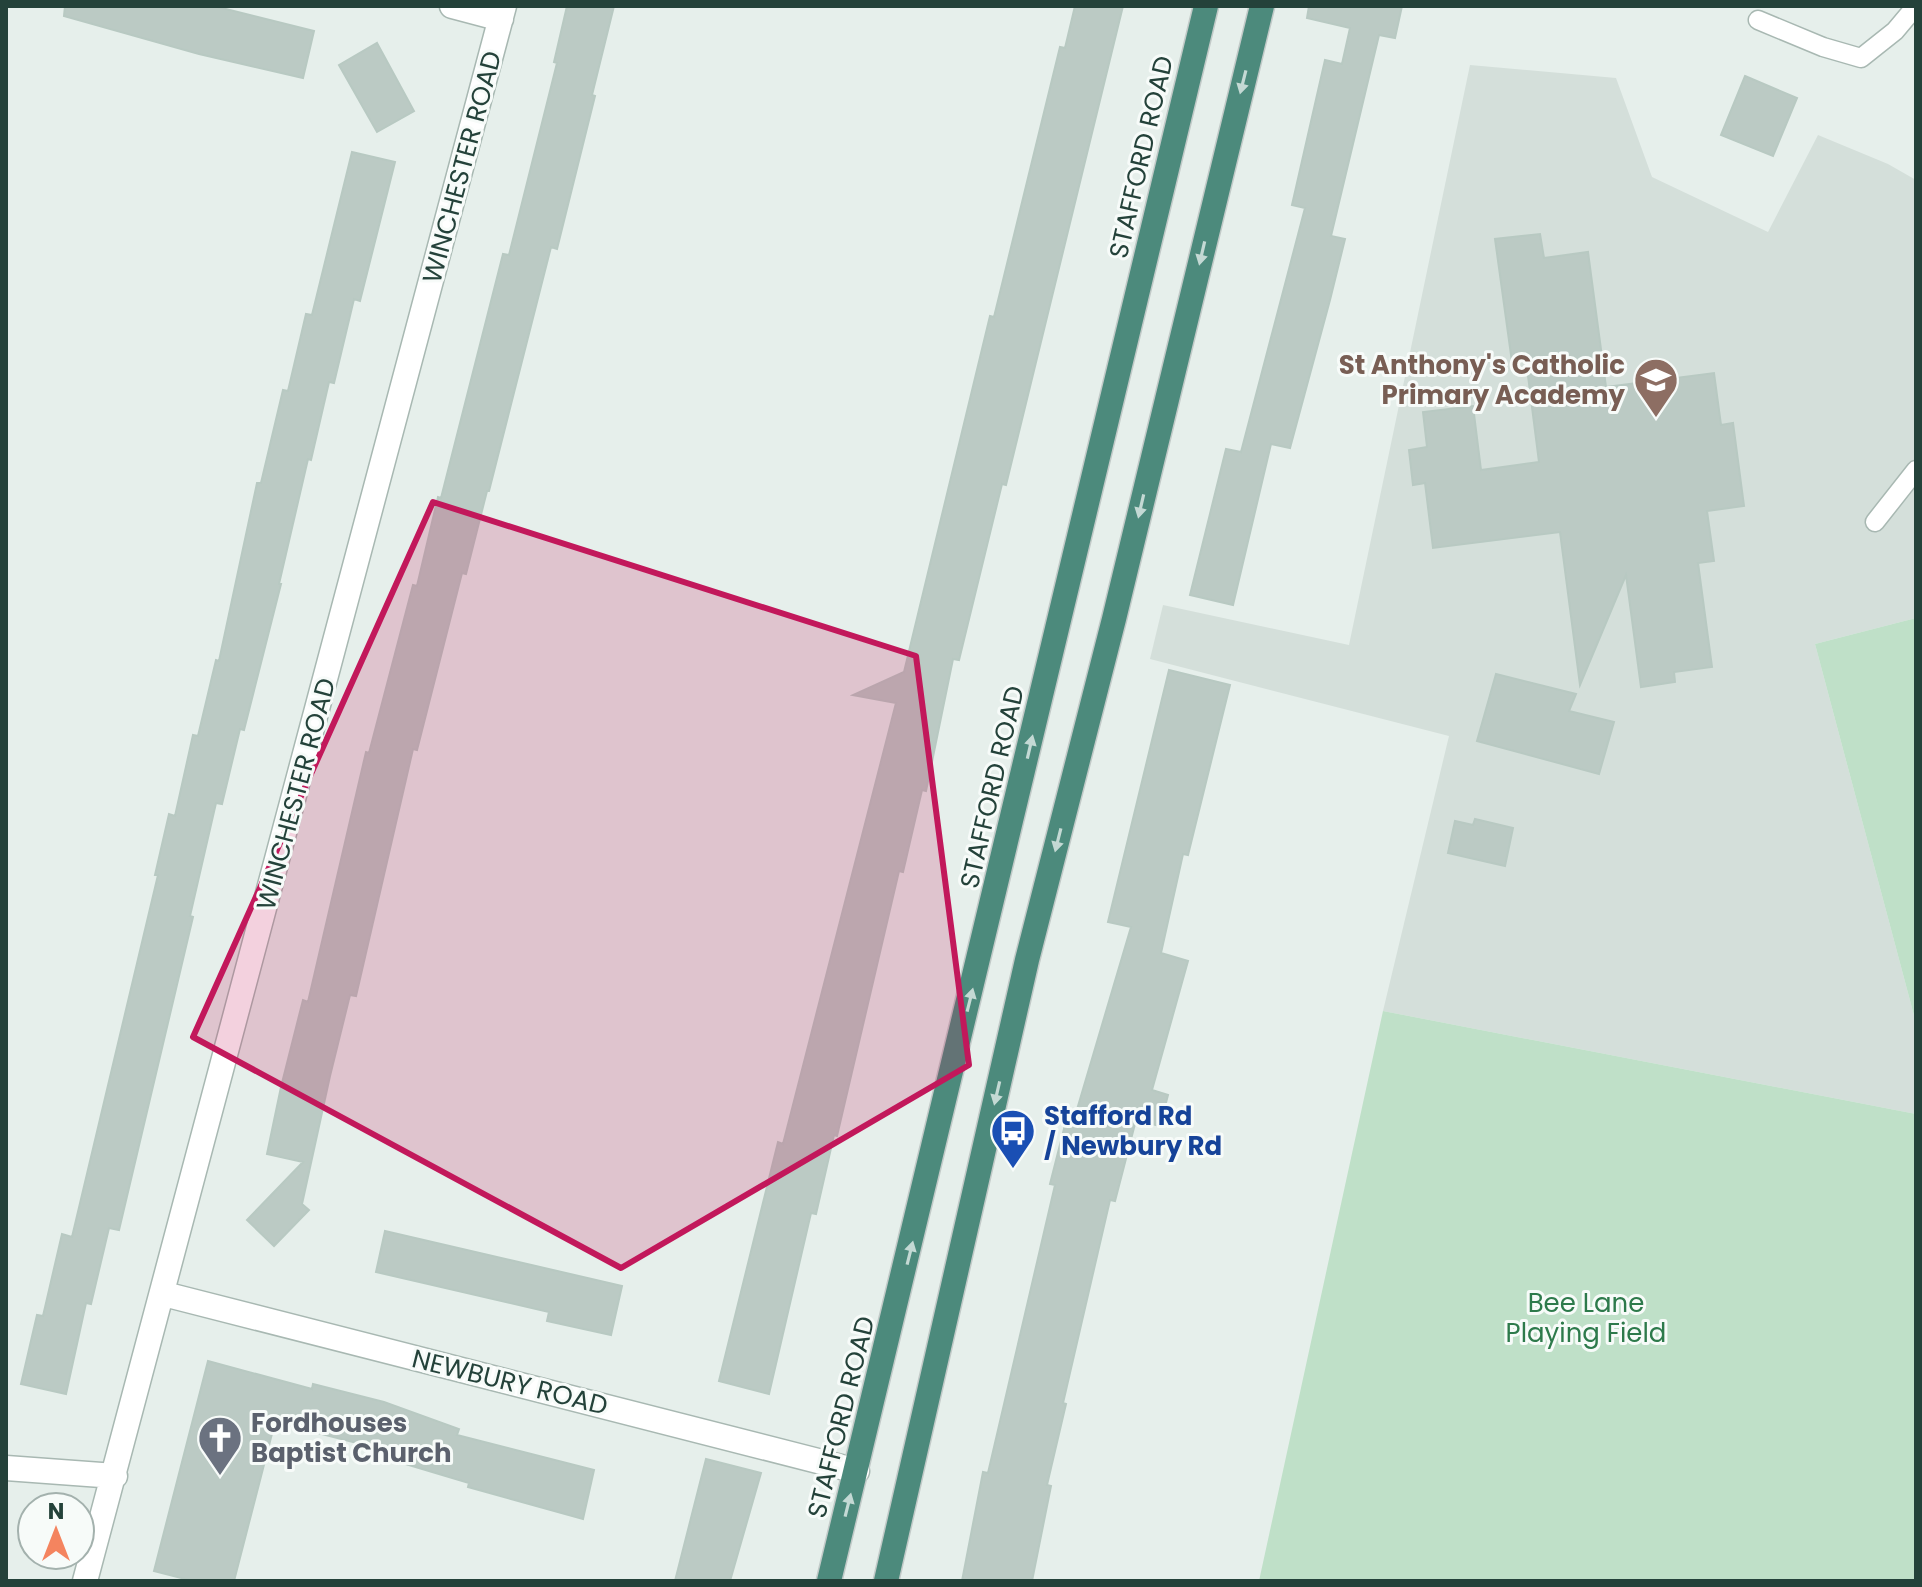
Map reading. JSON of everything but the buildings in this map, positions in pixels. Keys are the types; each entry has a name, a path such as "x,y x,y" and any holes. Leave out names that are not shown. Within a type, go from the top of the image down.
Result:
{"highway":[{"name":"STAFFORD ROAD","path":"829,1581 1206,6"},
{"path":"886,1581 1027,960 1118,604 1262,6"}],"street":[{"path":"452,6 503,12"},
{"name":"WINCHESTER ROAD","path":"85,1581 164,1294 503,12"},
{"name":"NEWBURY ROAD","path":"164,1294 857,1471"},
{"path":"6,1468 115,1476"}],"lane":[{"path":"1758,20 1823,47 1861,58 1895,31 1916,6"},
{"path":"1875,522 1916,470"}],"highlighted area":[{"path":"433,502 916,656 969,1065 621,1268 193,1037"}],"shaded area":[{"name":"St Anthony's Catholic Primary Academy","path":"1470,65 1616,78 1652,177 1768,232 1818,135 1888,164 1916,180 1916,618 1815,644 1916,1023 1916,1114 1383,1011 1449,736 1150,659 1163,605 1349,645"}],"green space":[{"path":"1916,618 1916,1023 1815,644"},
{"name":"Bee Lane Playing Field","path":"1383,1011 1916,1114 1916,1581 1259,1581"}],"place":[{"name":"St Anthony's Catholic Primary Academy","path":"1656,419"},
{"name":"Stafford Rd / Newbury Rd","path":"1013,1170"},
{"name":"Fordhouses Baptist Church","path":"220,1477"}]}
